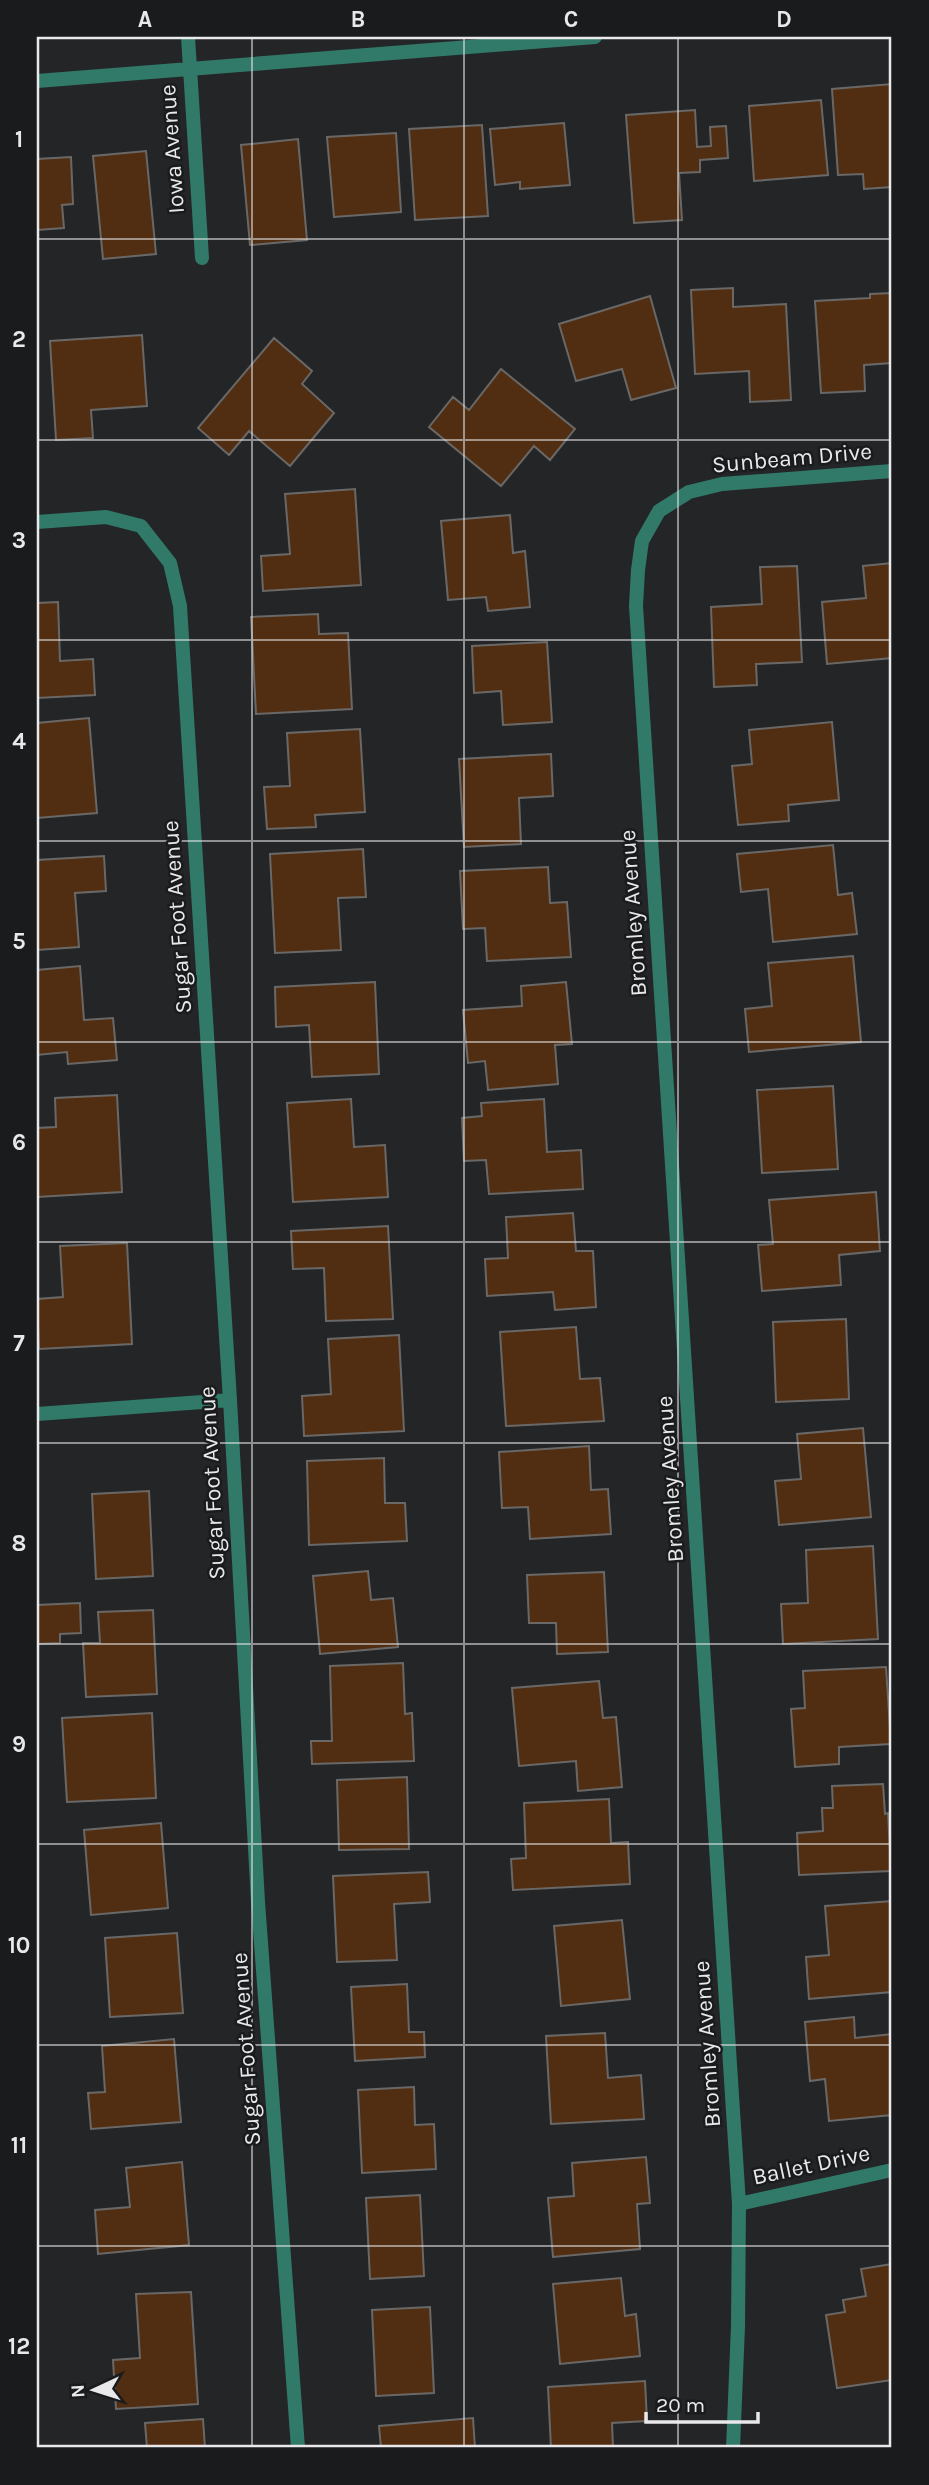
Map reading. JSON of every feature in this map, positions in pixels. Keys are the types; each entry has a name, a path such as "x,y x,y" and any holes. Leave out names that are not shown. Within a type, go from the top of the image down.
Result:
{"street":[{"name":"Iowa Avenue","path":"188,37 202,258"},
{"path":"37,81 595,37"},
{"name":"Sunbeam Drive","path":"659,511 689,492 722,484 892,471"},
{"name":"Bromley Avenue","path":"659,511 642,541 636,606 739,2204 733,2448"},
{"name":"Sugar Foot Avenue","path":"37,522 106,517 141,526 170,563 180,606 230,1400 258,1902 298,2448"},
{"path":"37,1414 230,1400"},
{"name":"Ballet Drive","path":"739,2204 892,2171"}],"building":[{"path":"892,84 892,187 864,189 863,174 838,175 832,89"},
{"path":"821,100 828,175 754,181 749,106"},
{"path":"695,110 697,147 711,146 710,127 726,126 728,158 700,160 700,172 679,173 682,220 634,223 626,115"},
{"path":"564,123 570,185 520,189 520,182 495,185 490,129"},
{"path":"482,125 488,216 415,220 409,129"},
{"path":"396,133 401,212 334,217 327,137"},
{"path":"298,139 307,240 250,245 241,145"},
{"path":"146,151 156,254 103,259 93,156"},
{"path":"71,157 73,204 62,205 64,228 37,230 37,159"},
{"path":"733,288 733,307 786,304 791,400 750,402 749,371 695,374 691,290"},
{"path":"892,293 892,363 864,365 865,391 821,393 815,301 870,298 870,294"},
{"path":"650,296 676,388 631,400 622,369 576,381 559,324"},
{"path":"142,335 147,406 91,410 93,438 56,440 50,341"},
{"path":"274,338 312,371 302,384 334,413 290,466 249,431 229,455 198,428"},
{"path":"501,369 575,429 550,460 534,446 501,486 429,427 453,397 469,410"},
{"path":"355,489 361,585 263,591 261,556 290,554 285,494"},
{"path":"510,515 513,553 525,551 530,607 488,611 486,597 448,600 441,521"},
{"path":"892,563 892,658 827,664 822,602 866,598 863,566"},
{"path":"797,566 802,662 756,664 757,685 714,687 711,607 762,604 760,567"},
{"path":"58,602 60,661 93,659 95,695 37,698 37,603"},
{"path":"318,614 319,634 348,633 352,709 256,714 251,617"},
{"path":"547,642 552,722 503,725 501,691 474,693 472,646"},
{"path":"89,718 97,813 37,818 37,723"},
{"path":"832,722 839,800 788,805 789,821 738,825 732,766 752,764 749,730"},
{"path":"360,729 365,812 315,815 316,827 267,829 264,787 290,786 287,733"},
{"path":"551,754 553,796 519,798 521,844 464,847 459,759"},
{"path":"833,845 838,895 852,893 857,934 773,942 768,889 741,892 737,854"},
{"path":"363,849 366,897 338,898 341,950 275,953 270,854"},
{"path":"104,856 106,891 75,893 79,947 37,950 37,860"},
{"path":"548,867 550,903 567,902 571,957 487,961 485,928 463,929 460,871"},
{"path":"853,956 861,1042 749,1052 745,1009 772,1006 768,963"},
{"path":"80,966 84,1020 113,1018 117,1060 68,1064 67,1052 37,1055 37,970"},
{"path":"375,982 379,1074 312,1077 309,1025 276,1027 275,987"},
{"path":"566,982 572,1044 555,1045 558,1084 488,1090 485,1061 468,1063 463,1010 522,1006 521,986"},
{"path":"833,1086 838,1169 762,1173 757,1090"},
{"path":"117,1095 122,1192 37,1197 37,1128 56,1127 55,1098"},
{"path":"351,1099 354,1147 385,1145 388,1197 293,1202 287,1103"},
{"path":"544,1099 547,1152 581,1150 583,1189 489,1194 486,1160 464,1161 462,1118 482,1116 481,1103"},
{"path":"876,1192 880,1251 839,1255 841,1285 762,1291 758,1245 773,1244 769,1200"},
{"path":"573,1213 576,1251 593,1251 596,1307 555,1310 553,1292 487,1296 485,1259 508,1258 506,1217"},
{"path":"388,1226 393,1319 326,1321 324,1268 293,1269 291,1231"},
{"path":"127,1243 132,1344 39,1349 37,1299 63,1297 60,1246"},
{"path":"846,1319 849,1399 776,1402 773,1322"},
{"path":"576,1327 580,1379 600,1378 604,1421 506,1426 500,1332"},
{"path":"399,1335 404,1431 304,1436 302,1396 331,1394 328,1339"},
{"path":"863,1428 871,1517 779,1525 775,1481 801,1479 797,1434"},
{"path":"589,1446 591,1490 608,1489 611,1534 530,1539 528,1507 502,1508 499,1452"},
{"path":"384,1458 385,1503 405,1503 407,1541 309,1545 307,1461"},
{"path":"149,1491 153,1576 96,1579 92,1494"},
{"path":"873,1546 878,1639 783,1644 781,1604 808,1603 806,1550"},
{"path":"368,1571 371,1600 393,1598 398,1647 320,1654 313,1576"},
{"path":"604,1572 608,1652 557,1654 556,1623 529,1623 527,1575"},
{"path":"80,1603 81,1633 60,1634 60,1643 37,1644 37,1605"},
{"path":"153,1610 157,1694 86,1697 83,1643 100,1643 98,1612"},
{"path":"403,1663 405,1714 412,1713 414,1761 312,1764 311,1741 332,1741 330,1666"},
{"path":"886,1667 891,1744 839,1747 839,1764 795,1767 791,1709 805,1708 803,1671"},
{"path":"599,1681 603,1718 616,1717 622,1787 578,1791 576,1761 519,1766 512,1688"},
{"path":"152,1713 156,1798 67,1802 62,1718"},
{"path":"407,1777 409,1849 339,1850 337,1780"},
{"path":"883,1784 885,1814 888,1813 891,1871 799,1875 797,1833 823,1831 822,1808 833,1808 832,1786"},
{"path":"609,1799 611,1843 628,1842 630,1884 513,1890 511,1859 526,1858 524,1803"},
{"path":"161,1823 168,1908 91,1915 84,1830"},
{"path":"428,1872 430,1902 394,1904 397,1960 337,1962 333,1876"},
{"path":"892,1901 892,1992 809,1999 806,1957 829,1955 825,1906"},
{"path":"622,1920 630,1999 561,2006 554,1926"},
{"path":"177,1933 183,2013 110,2017 105,1938"},
{"path":"407,1984 409,2032 424,2032 425,2057 355,2061 351,1987"},
{"path":"854,2017 855,2038 892,2034 892,2115 829,2121 825,2079 810,2081 805,2022"},
{"path":"605,2033 608,2078 641,2075 644,2119 551,2124 546,2036"},
{"path":"174,2039 181,2122 91,2129 88,2093 105,2092 102,2046"},
{"path":"414,2087 415,2125 434,2124 436,2169 362,2173 358,2090"},
{"path":"646,2157 650,2203 637,2204 640,2249 553,2257 548,2198 574,2196 572,2163"},
{"path":"182,2162 189,2245 98,2254 95,2210 130,2207 126,2168"},
{"path":"420,2195 424,2276 370,2279 366,2198"},
{"path":"892,2264 892,2380 837,2388 826,2315 845,2312 843,2300 866,2296 861,2269"},
{"path":"621,2278 625,2316 636,2314 640,2356 560,2364 553,2284"},
{"path":"191,2292 198,2404 116,2409 113,2360 140,2358 136,2294"},
{"path":"430,2307 434,2393 376,2396 372,2310"},
{"path":"645,2381 647,2421 612,2423 613,2448 551,2448 548,2387"},
{"path":"473,2418 475,2448 381,2448 379,2426"},
{"path":"203,2419 205,2448 147,2448 145,2423"}]}
